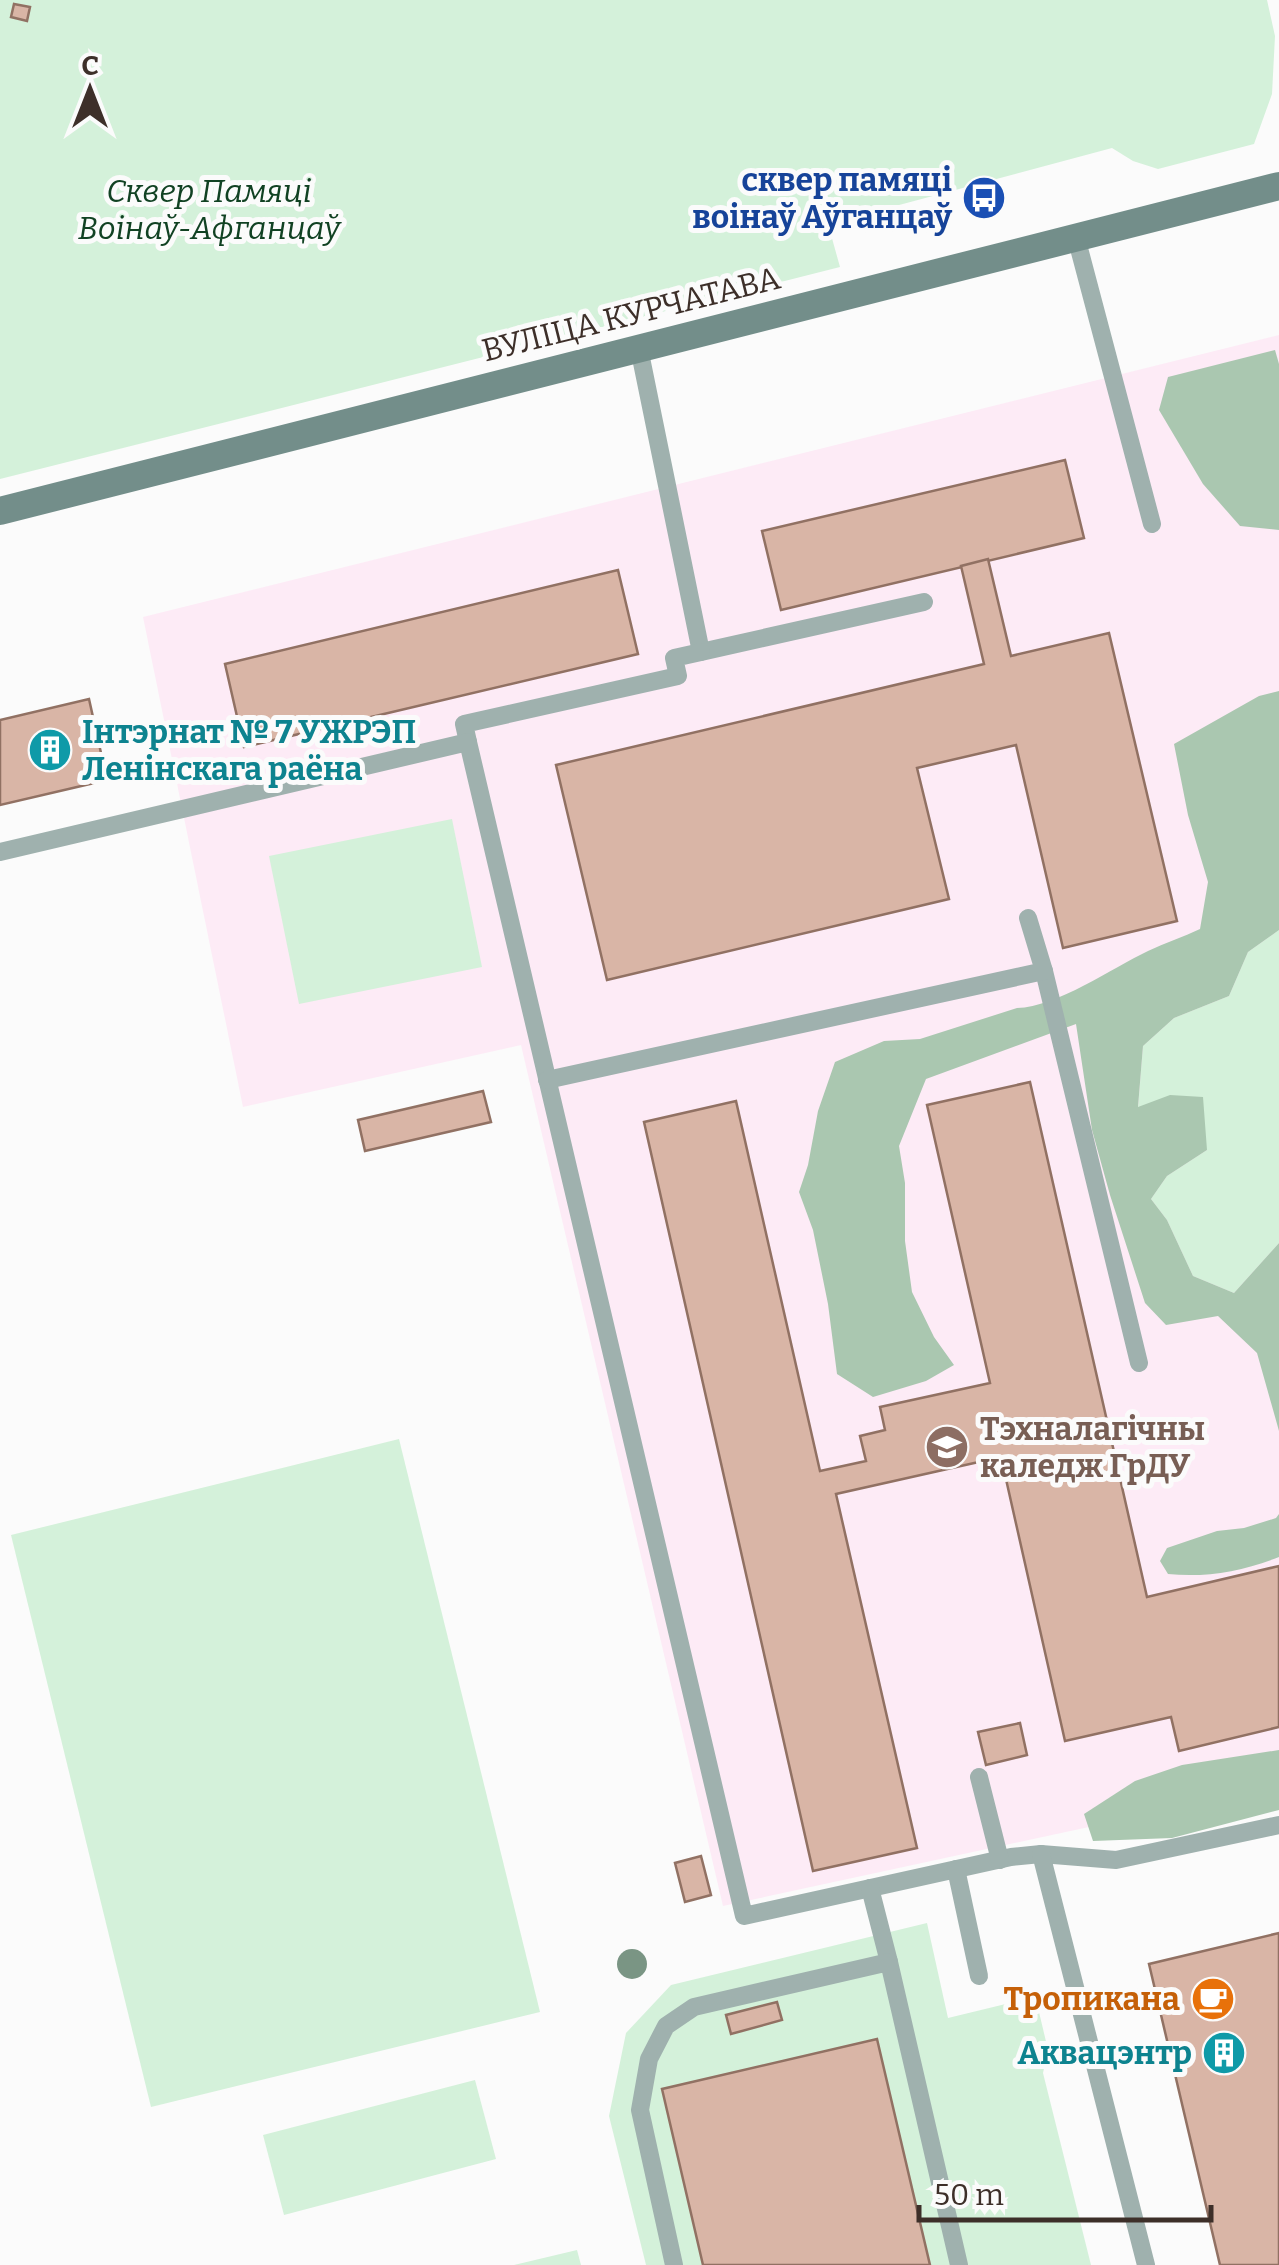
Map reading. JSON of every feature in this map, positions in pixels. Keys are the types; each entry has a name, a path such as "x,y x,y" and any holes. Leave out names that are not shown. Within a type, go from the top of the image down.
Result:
{"main road":[{"name":"ВУЛІЦА КУРЧАТАВА","path":"0,510 1279,186"}],"lane":[{"path":"1076,237 1152,524"},
{"path":"640,348 701,652"},
{"path":"924,602 674,658 678,676 464,724 744,1916 1000,1860 1041,1854 1116,1860 1279,1825"},
{"path":"0,852 468,742"},
{"path":"1028,918 1139,1363"},
{"path":"548,1080 1044,971"},
{"path":"979,1777 1000,1860"},
{"path":"1041,1854 1146,2265"},
{"path":"956,1869 979,1976"},
{"path":"870,1888 958,2265"},
{"path":"674,2265 640,2110 650,2059 666,2026 694,2007 889,1962"}],"shaded area":[{"path":"1279,335 1279,1786 723,1906 521,1045 243,1107 143,617"}],"green space":[{"name":"Сквер Памяці Воінаў-Афганцаў","path":"0,0 1267,0 1275,36 1272,94 1254,144 1158,169 1133,161 1112,148 828,224 840,267 0,479"},
{"path":"1275,350 1279,364 1279,530 1240,526 1203,484 1159,410 1168,377"},
{"path":"1279,691 1279,930 1248,952 1229,996 1174,1018 1143,1046 1138,1107 1170,1095 1203,1097 1207,1150 1167,1176 1151,1199 1167,1220 1193,1276 1234,1293 1279,1243 1279,1431 1257,1353 1218,1316 1166,1325 1145,1303 1092,1130 1076,1024 926,1079 899,1146 905,1183 905,1241 912,1292 934,1337 954,1365 926,1381 873,1397 837,1374 813,1230 799,1192 818,1111 835,1062 884,1041 920,1039 1049,1001 1200,929 1208,882 1188,815 1174,744 1259,696"},
{"path":"452,819 482,967 299,1004 269,856"},
{"path":"1279,930 1279,1243 1234,1293 1193,1276 1167,1220 1151,1199 1167,1176 1207,1150 1138,1108 1143,1046 1174,1018 1229,996 1248,952"},
{"path":"399,1439 540,2012 151,2107 11,1535"},
{"path":"1279,1514 1279,1557 1238,1570 1196,1575 1168,1574 1160,1561 1167,1548 1217,1531 1244,1528"},
{"path":"1279,1750 1279,1810 1172,1838 1093,1841 1084,1814 1135,1781 1182,1765"},
{"path":"927,1923 948,2018 1026,1999 1039,2012 1048,2050 1043,2073 1091,2265 646,2265 609,2116 626,2033 671,1985"},
{"path":"475,2080 496,2159 284,2215 263,2135"},
{"path":"577,2250 581,2265 514,2265"}],"building":[{"path":"14,4 30,7 27,21 11,17"},
{"path":"1065,460 1084,538 781,610 762,531"},
{"path":"988,559 1011,656 1109,633 1177,921 1063,948 1016,745 917,768 949,899 607,980 556,765 984,664 961,566"},
{"path":"618,570 638,654 244,747 225,664"},
{"name":"Інтэрнат № 7 УЖРЭП Ленінскага раёна","path":"89,699 107,780 0,805 0,720"},
{"path":"1030,1082 1147,1597 1279,1566 1279,1727 1179,1751 1171,1717 1065,1741 1001,1457 836,1494 917,1848 813,1871 644,1122 736,1101 820,1471 866,1461 860,1436 885,1430 880,1407 990,1383 927,1105"},
{"path":"483,1091 491,1122 365,1151 358,1120"},
{"path":"1020,1723 1027,1755 986,1765 978,1732"},
{"path":"701,1856 711,1895 685,1902 675,1863"},
{"name":"Аквацэнтр","path":"1279,1933 1279,2265 1220,2265 1149,1964"},
{"path":"777,2002 782,2020 731,2034 726,2015"},
{"path":"877,2039 930,2265 703,2265 662,2089"}],"place":[{"name":"сквер памяці воінаў Аўганцаў","path":"984,198"},
{"name":"Інтэрнат № 7 УЖРЭП Ленінскага раёна","path":"50,750"},
{"name":"Тэхналагічны каледж ГрДУ","path":"947,1447"},
{"name":"Тропикана","path":"1213,1999"},
{"name":"Аквацэнтр","path":"1224,2053"}]}
